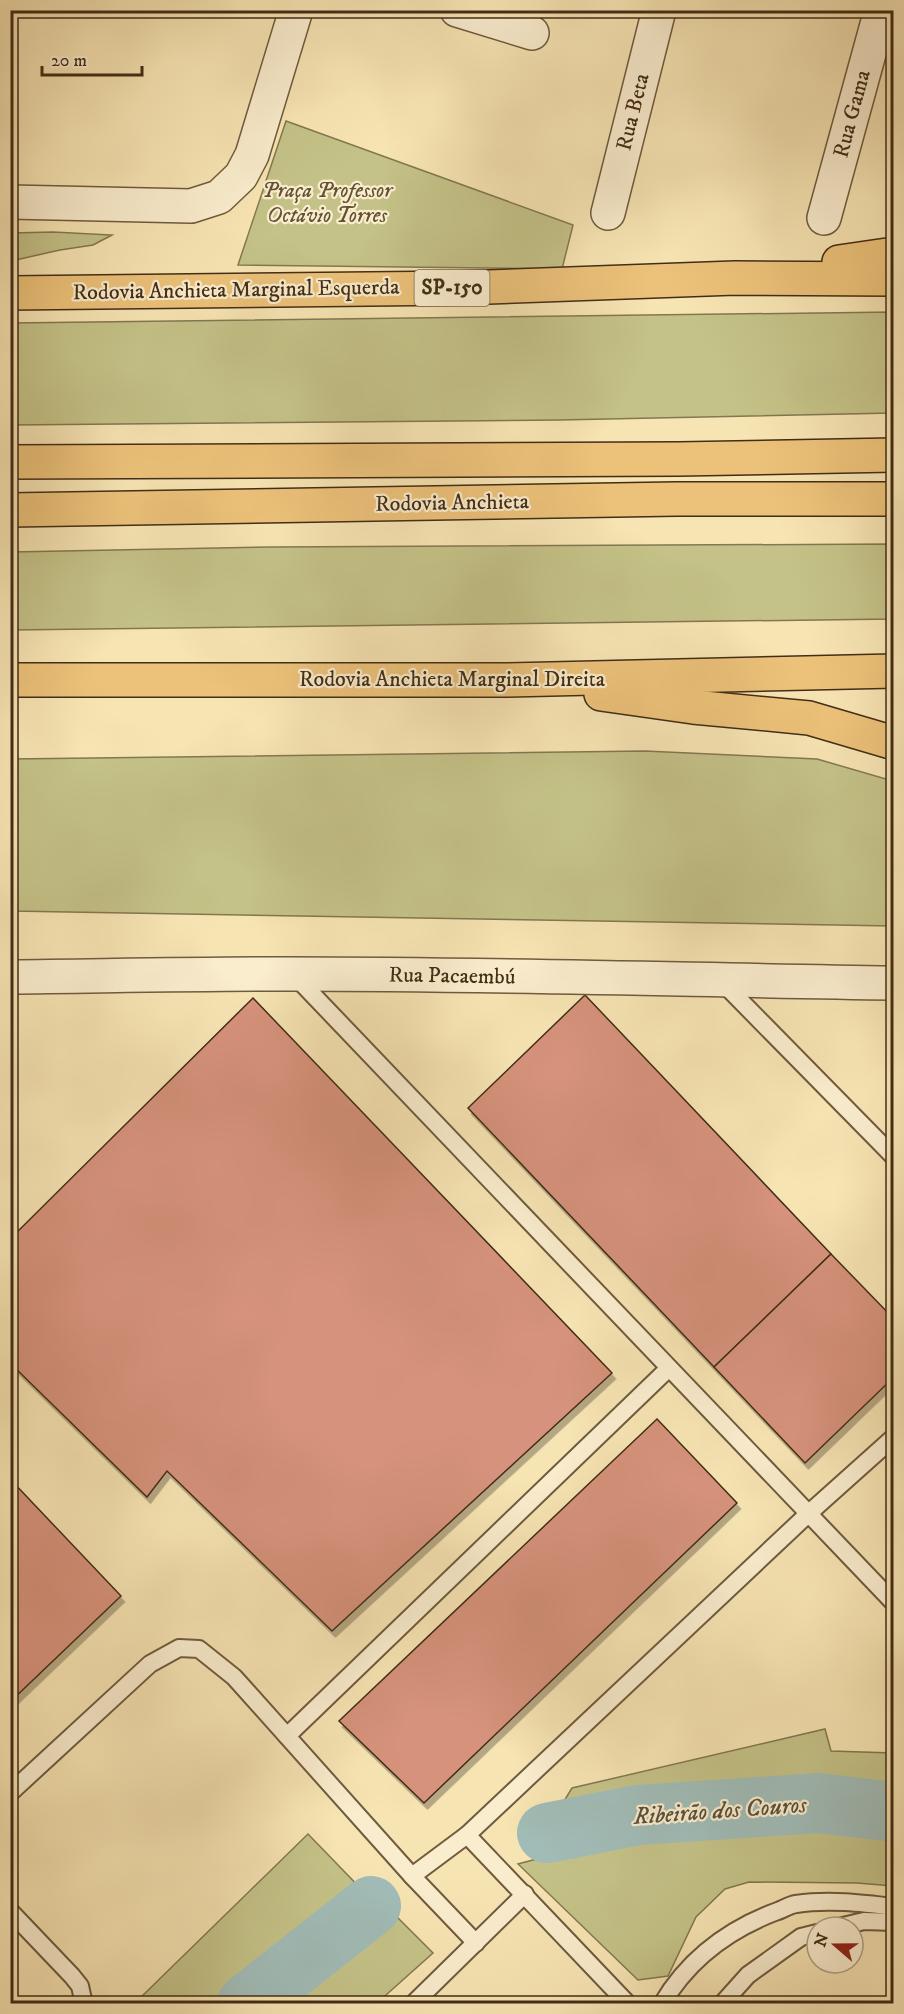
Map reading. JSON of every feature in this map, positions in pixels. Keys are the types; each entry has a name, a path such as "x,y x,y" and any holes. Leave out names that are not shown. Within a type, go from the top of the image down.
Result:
{"highway":[{"path":"735,278 894,254"},
{"name":"Rodovia Anchieta Marginal Esquerda","path":"10,293 461,288 735,278 894,279"},
{"path":"679,459 894,439"},
{"name":"Rodovia Anchieta","path":"10,462 679,459 894,455"},
{"name":"Rodovia Anchieta","path":"10,510 677,499 894,499"},
{"name":"Rodovia Anchieta Marginal Direita","path":"10,680 507,680 894,671"},
{"path":"507,680 693,706 809,718 894,743"}],"street":[{"path":"10,202 191,206 219,197 240,176 252,155 296,10"},
{"path":"457,10 532,33"},
{"name":"Rua Beta","path":"608,213 659,10"},
{"name":"Rua Gama","path":"824,218 881,10"},
{"name":"Rua Pacaembú","path":"10,977 292,974 894,983"}],"lane":[{"path":"292,974 894,1603"},
{"path":"720,980 894,1157"},
{"path":"287,1736 669,1368"},
{"path":"412,1876 467,1835 808,1514 894,1437"},
{"path":"10,1793 150,1664 179,1648 199,1649 234,1677 412,1876 476,1943"},
{"path":"467,1835 628,2004"},
{"path":"413,2004 525,1894"},
{"path":"662,2004 669,1991 707,1949 746,1923 795,1904 857,1902 894,1907"},
{"path":"10,1911 80,1986 84,2004"},
{"path":"865,1920 894,1922"},
{"path":"722,2004 748,1975 805,1936"}],"green space":[{"name":"Praça Professor Octávio Torres","path":"286,121 573,225 562,269 238,265"},
{"path":"53,232 112,235 93,245 11,261 11,233"},
{"path":"893,312 893,413 559,420 11,425 11,323"},
{"path":"893,544 893,619 11,630 11,552 273,547"},
{"path":"645,751 817,759 893,781 893,926 11,911 11,759"},
{"path":"825,1729 831,1751 893,1753 893,1802 813,1791 640,1803 553,1819 572,1788"},
{"path":"820,1816 893,1826 893,1886 857,1883 749,1882 725,1889 696,1917 668,1976 638,1980 518,1864 646,1830"},
{"path":"308,1834 365,1893 224,2003 135,2003"},
{"path":"391,1911 433,1953 377,2003 274,2003"}],"building":[{"path":"585,995 831,1254 714,1367 468,1108"},
{"path":"253,998 612,1373 332,1631 167,1471 147,1497 10,1363 10,1239"},
{"path":"831,1254 894,1319 894,1377 805,1463 714,1367"},
{"path":"657,1419 737,1503 424,1803 339,1721"},
{"path":"10,1479 121,1596 10,1702"}],"waterway":[{"name":"Ribeirão dos Couros","path":"547,1833 638,1815 818,1803 894,1812"},
{"name":"Ribeirão dos Couros","path":"247,2004 371,1906"}]}
